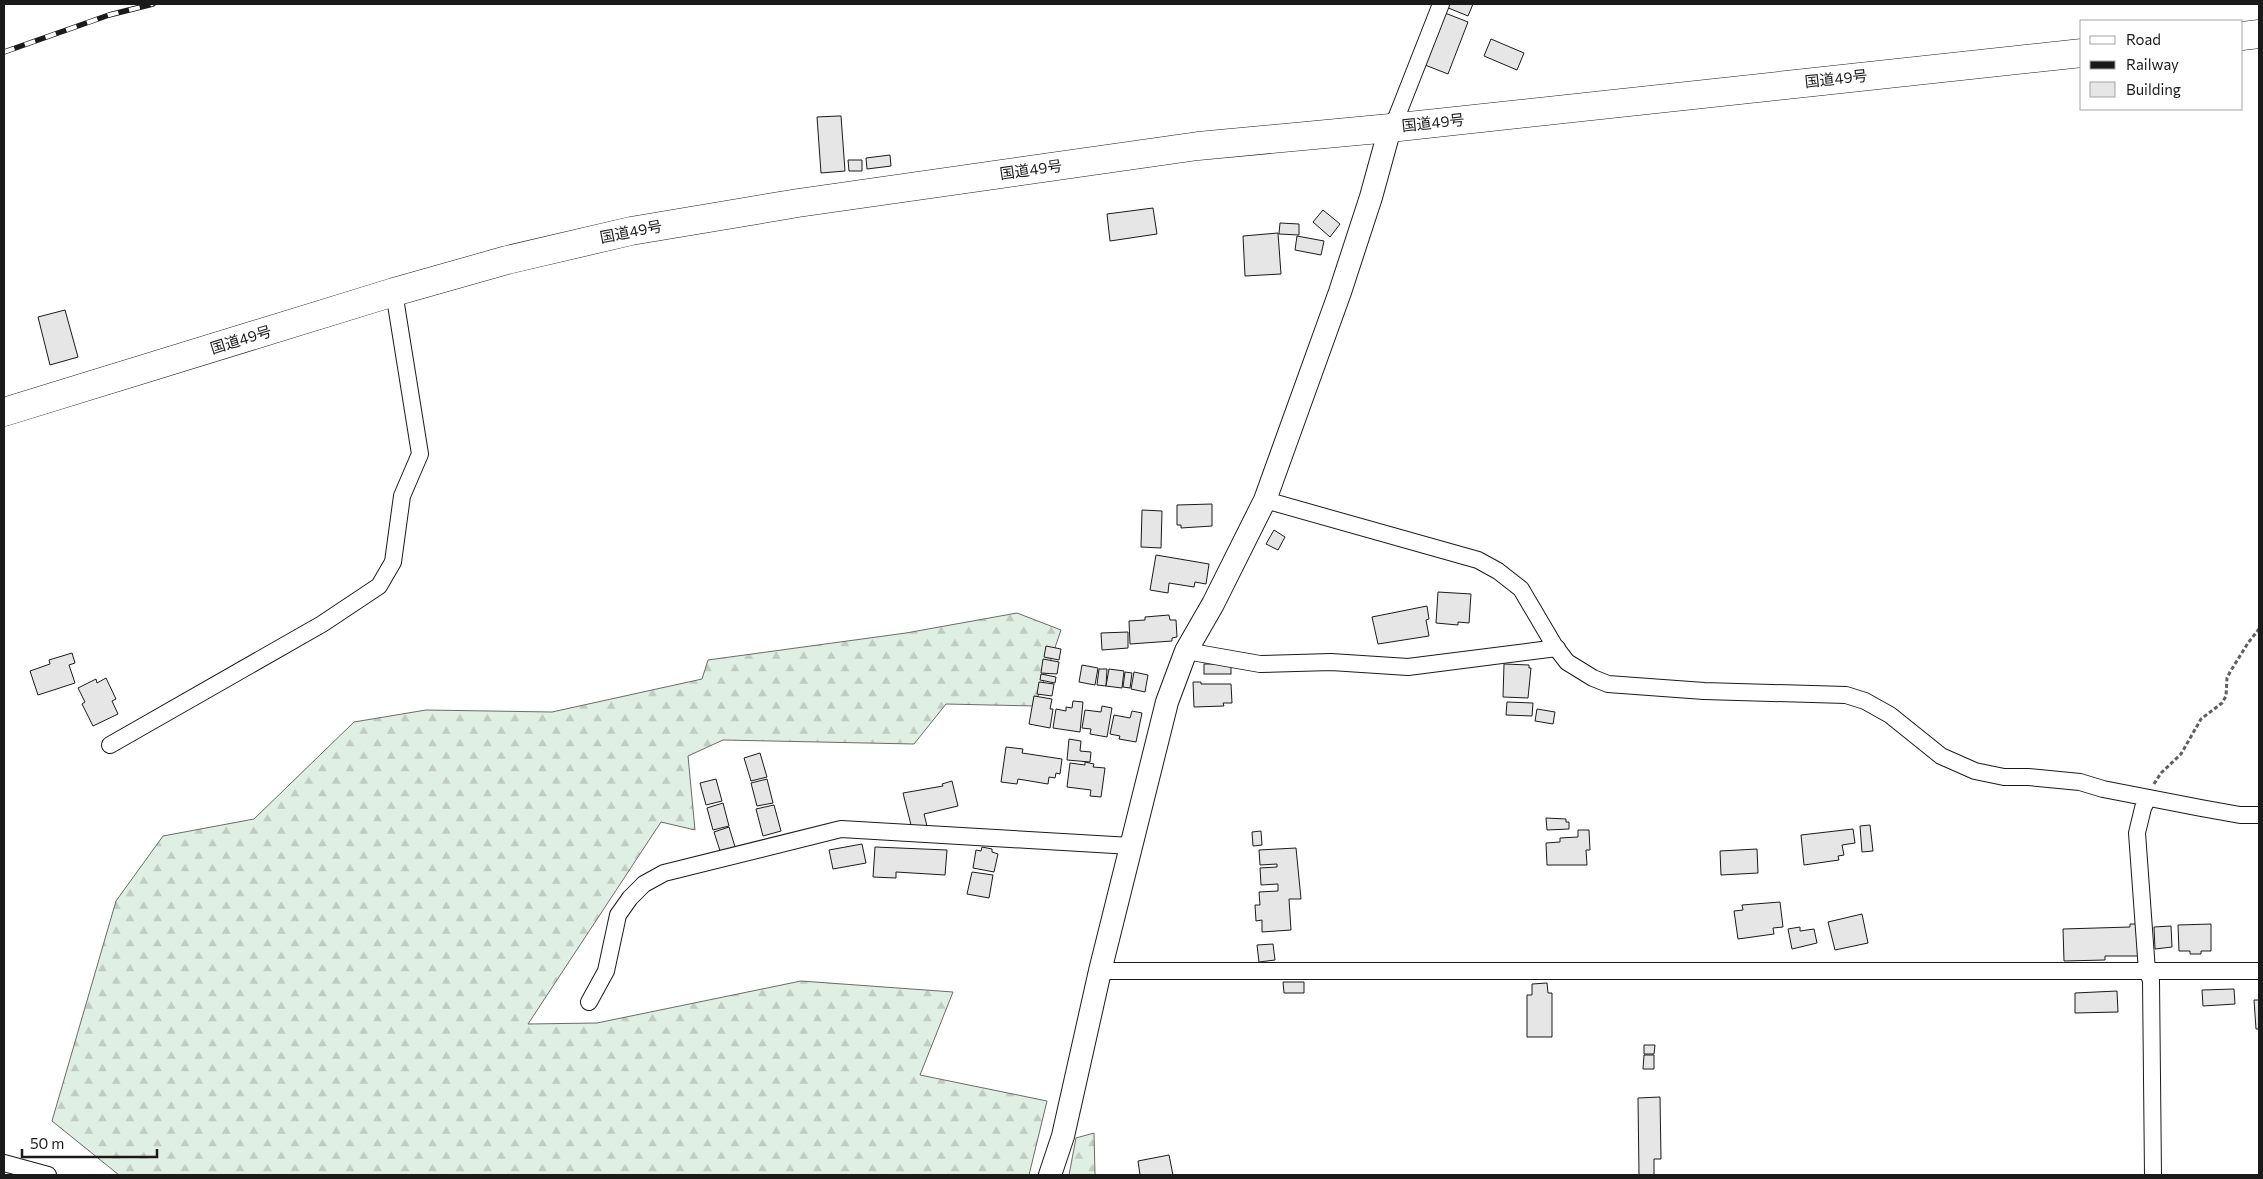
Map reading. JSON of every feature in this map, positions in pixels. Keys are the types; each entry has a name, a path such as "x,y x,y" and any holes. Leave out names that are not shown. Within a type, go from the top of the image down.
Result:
{"highway":[{"path":"2243,36 2259,34"},
{"name":"国道49号","path":"4,412 394,292 507,260 631,231 700,219 1198,146 1390,128 2080,53"}],"street":[{"path":"1050,1175 1063,1136 1100,971 1167,702 1186,651 1213,604 1266,500 1372,197 1390,128 1397,116 1441,4"},
{"path":"110,745 322,624 379,586 393,562 402,496 420,454 394,292"},
{"path":"1266,500 1478,560 1498,571 1521,589 1567,662 1576,670 1608,684 1704,691 1846,695 1865,701 1890,715 1942,756 1975,771 2004,777 2028,777 2080,782 2103,789 2240,815 2259,815"},
{"path":"1186,651 1260,664 1331,662 1408,667 1557,648"},
{"path":"2148,798 2143,808 2137,833 2147,971 2150,980 2153,1175"},
{"path":"589,1002 606,971 618,915 630,898 644,884 664,874 841,829 1131,846"},
{"path":"1100,971 2259,971"},
{"path":"4,1162 48,1175"}],"path":[{"path":"2148,798 2161,773 2181,754 2201,719 2222,703 2226,696 2227,678 2230,672 2259,629"}],"green space":[{"path":"1017,613 1061,630 1035,706 946,704 914,744 723,740 688,756 695,830 661,822 528,1024 597,1023 801,981 953,992 920,1075 1047,1101 1029,1175 119,1175 52,1121 116,901 163,836 254,819 354,722 426,710 552,712 702,679 708,660 906,633"},
{"path":"1094,1133 1095,1175 1069,1175 1076,1138"}],"building":[{"path":"1447,4 1473,4 1468,16 1446,7"},
{"path":"1445,13 1468,22 1448,74 1425,65"},
{"path":"1491,39 1524,53 1517,70 1484,56"},
{"path":"841,116 845,171 821,173 817,117"},
{"path":"890,155 891,166 867,169 866,158"},
{"path":"848,160 862,160 862,171 849,171"},
{"path":"1153,208 1157,234 1110,241 1107,214"},
{"path":"1323,210 1340,224 1330,237 1313,222"},
{"path":"1280,223 1299,224 1299,235 1279,234"},
{"path":"1278,233 1281,274 1245,276 1243,236"},
{"path":"1297,236 1324,241 1321,255 1295,250"},
{"path":"65,310 78,357 50,365 38,317"},
{"path":"1212,504 1212,526 1181,528 1181,525 1177,525 1177,505"},
{"path":"1142,510 1162,511 1161,548 1141,547"},
{"path":"1274,530 1285,537 1278,550 1266,544"},
{"path":"1156,555 1209,564 1206,584 1195,582 1194,587 1169,583 1168,593 1150,590"},
{"path":"1438,592 1471,594 1469,623 1458,622 1458,625 1436,623"},
{"path":"1427,606 1429,619 1426,620 1429,636 1378,644 1372,617"},
{"path":"1169,615 1170,620 1176,620 1177,637 1172,638 1172,641 1130,644 1129,621 1145,620 1145,617"},
{"path":"1128,632 1128,648 1102,650 1101,633"},
{"path":"1046,646 1061,649 1059,660 1044,657"},
{"path":"72,653 75,663 69,665 75,683 38,695 30,671 50,664 49,660"},
{"path":"1043,659 1059,662 1057,674 1041,673"},
{"path":"1204,664 1231,664 1231,674 1204,674"},
{"path":"1504,664 1529,665 1529,668 1531,668 1528,698 1503,697"},
{"path":"1082,665 1098,668 1095,685 1079,682"},
{"path":"1099,669 1107,669 1106,686 1097,685"},
{"path":"1109,669 1124,671 1122,688 1106,686"},
{"path":"1125,672 1132,673 1130,688 1123,687"},
{"path":"1134,672 1148,675 1145,692 1131,689"},
{"path":"1041,674 1056,677 1055,683 1040,680"},
{"path":"106,678 116,699 112,701 118,714 93,726 82,704 85,702 78,688 96,679 97,683"},
{"path":"1039,682 1054,684 1052,696 1037,694"},
{"path":"1193,682 1201,682 1201,684 1231,684 1232,703 1223,703 1224,706 1194,707"},
{"path":"1034,696 1052,699 1050,709 1053,709 1050,728 1029,724"},
{"path":"1073,701 1083,702 1080,732 1053,728 1056,709 1066,711 1066,707 1072,708"},
{"path":"1507,702 1533,703 1532,716 1506,715"},
{"path":"1102,706 1112,708 1107,737 1090,734 1091,729 1082,728 1085,710 1101,712"},
{"path":"1537,709 1555,712 1553,724 1535,721"},
{"path":"1132,711 1142,713 1136,742 1119,739 1120,736 1110,734 1114,715 1130,718"},
{"path":"1069,739 1081,741 1080,751 1091,752 1090,762 1067,760"},
{"path":"1006,747 1023,749 1022,753 1062,759 1060,774 1056,773 1055,778 1049,777 1048,784 1018,779 1017,784 1001,782"},
{"path":"760,753 767,777 751,781 744,758"},
{"path":"1085,762 1094,764 1093,767 1105,768 1101,797 1090,796 1091,790 1067,787 1070,763 1085,765"},
{"path":"716,779 722,801 706,805 700,783"},
{"path":"767,779 773,803 757,806 751,783"},
{"path":"952,781 958,806 924,814 927,826 912,829 903,793 943,786 942,784"},
{"path":"723,803 729,826 713,830 707,808"},
{"path":"774,805 781,831 763,836 756,809"},
{"path":"1546,818 1566,819 1566,822 1569,822 1569,829 1547,830"},
{"path":"1870,825 1873,851 1862,852 1860,826"},
{"path":"729,827 736,850 721,854 714,832"},
{"path":"1853,829 1855,843 1842,845 1844,855 1838,856 1839,860 1804,865 1801,835"},
{"path":"1578,830 1589,830 1590,850 1586,850 1587,865 1547,865 1546,843 1560,842 1560,838 1578,837"},
{"path":"1261,831 1262,845 1253,846 1252,832"},
{"path":"862,844 866,863 833,869 829,850"},
{"path":"875,847 947,850 945,875 896,872 896,878 873,877"},
{"path":"982,847 992,849 992,852 998,854 994,872 973,868 976,850 981,851"},
{"path":"1296,848 1301,899 1289,899 1291,930 1262,932 1262,920 1256,921 1255,905 1260,905 1259,892 1278,891 1278,884 1261,885 1260,868 1277,867 1277,864 1260,865 1259,850"},
{"path":"1757,849 1758,873 1721,875 1720,851"},
{"path":"972,872 993,875 989,898 967,894"},
{"path":"1780,902 1783,927 1773,928 1774,934 1738,939 1734,911 1743,910 1742,905"},
{"path":"1862,914 1868,943 1835,950 1828,922"},
{"path":"2130,924 2138,924 2139,956 2105,956 2105,960 2064,961 2063,929 2130,927"},
{"path":"2211,924 2211,951 2201,951 2201,954 2190,954 2190,951 2179,951 2178,925"},
{"path":"2171,926 2172,947 2155,949 2154,927"},
{"path":"1800,927 1800,931 1814,929 1817,943 1792,949 1788,929"},
{"path":"1273,944 1275,960 1259,962 1257,945"},
{"path":"1283,982 1304,982 1304,993 1284,993"},
{"path":"1547,983 1548,993 1552,993 1552,1037 1527,1037 1527,995 1532,995 1532,984"},
{"path":"2234,989 2235,1004 2203,1006 2202,990"},
{"path":"2117,991 2118,1012 2075,1013 2075,993"},
{"path":"2254,1000 2259,1000 2259,1029 2256,1029"},
{"path":"1644,1045 1655,1045 1654,1054 1644,1054"},
{"path":"1644,1055 1654,1055 1654,1069 1643,1069"},
{"path":"1660,1097 1661,1159 1654,1159 1654,1175 1639,1175 1638,1098"},
{"path":"1169,1155 1173,1175 1140,1175 1138,1161"}],"railway":[{"path":"4,52 109,15 153,4"}]}
